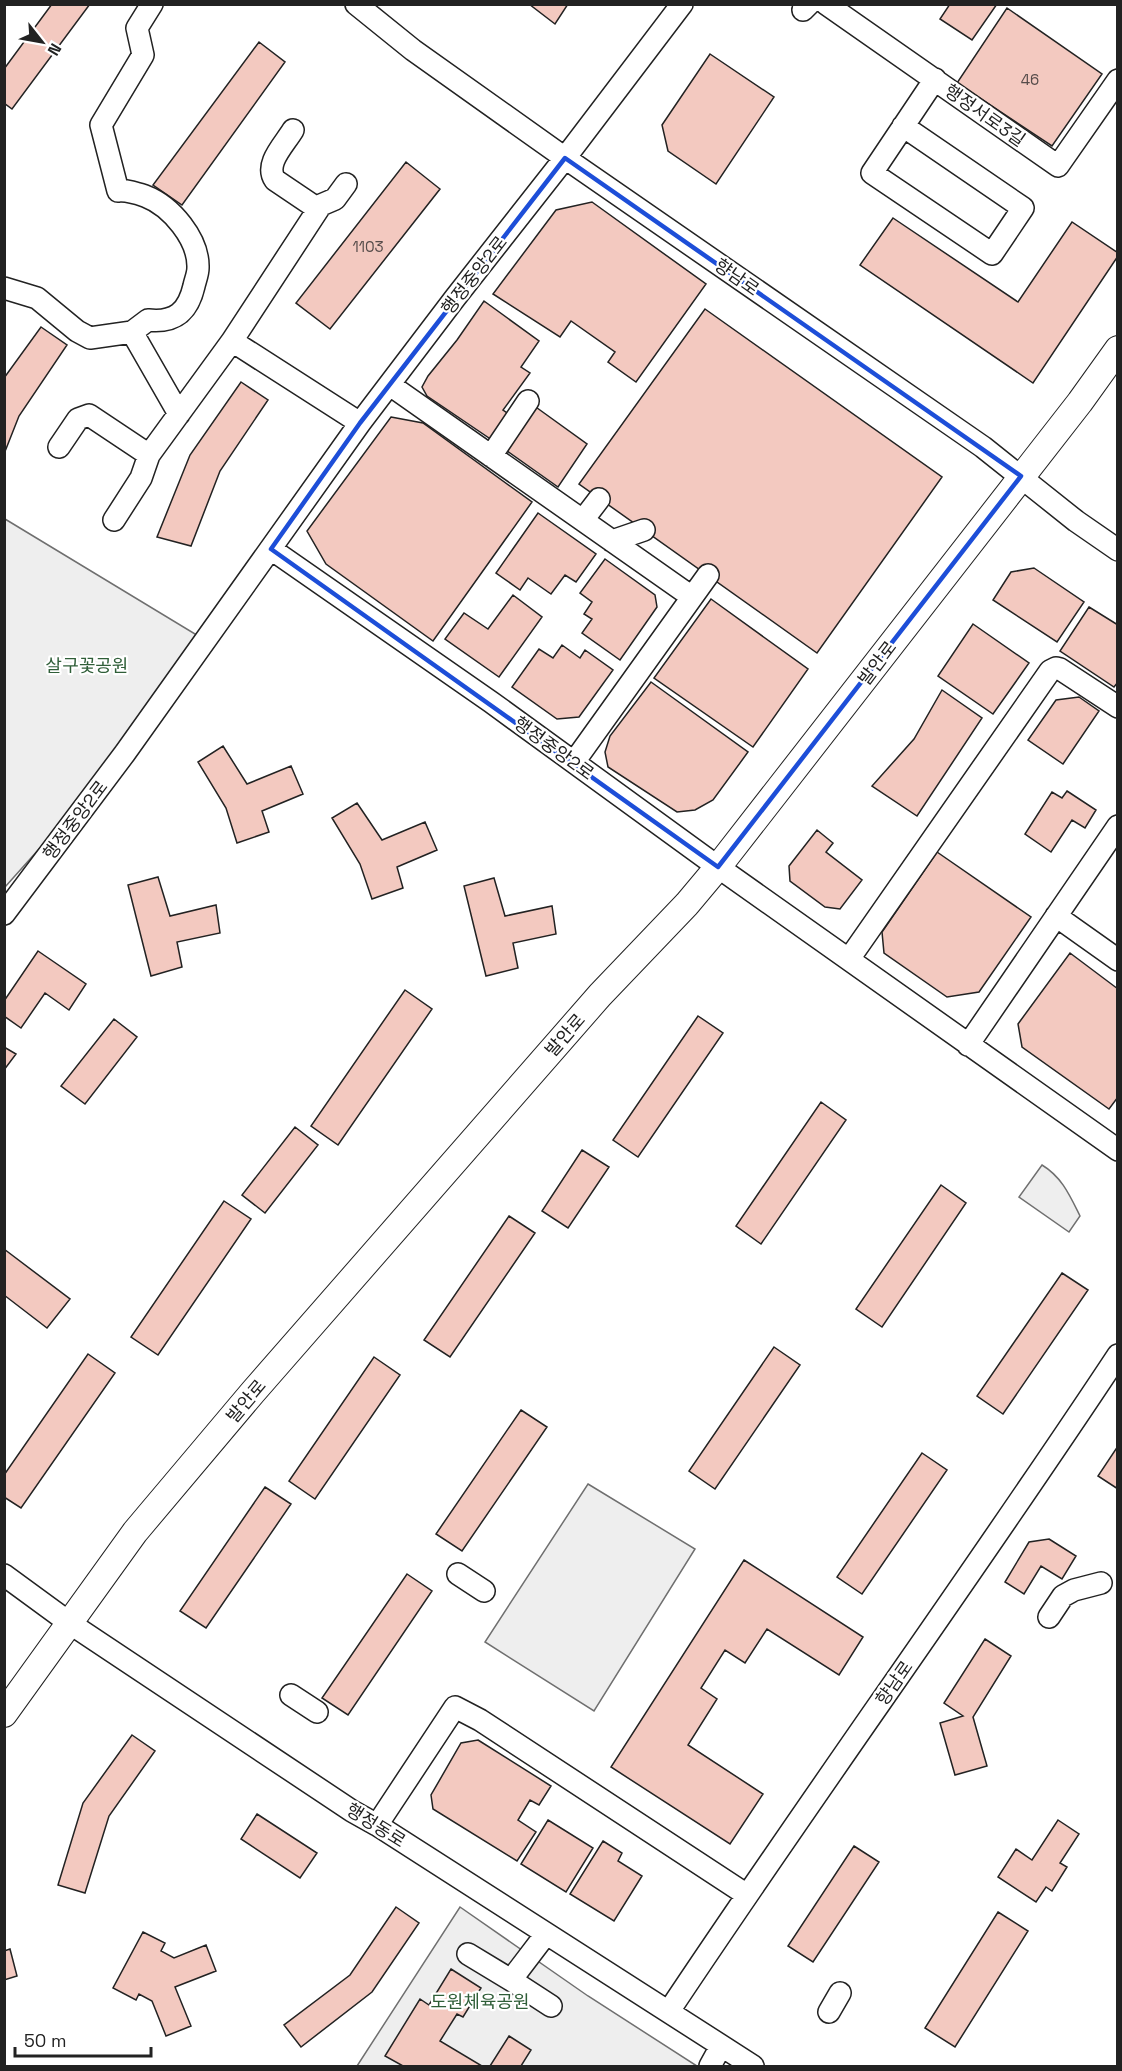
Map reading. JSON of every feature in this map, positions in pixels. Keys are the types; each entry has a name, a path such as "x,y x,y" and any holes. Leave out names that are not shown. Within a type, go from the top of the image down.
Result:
{"main road":[{"name":"발안로","path":"4,1714 71,1624 135,1532 253,1392 600,995 687,904 718,867 1080,402 1118,349"}],"street":[{"path":"4,288 37,298 77,331 90,338 132,332 148,320 172,319 190,303 198,267 193,247 182,224 170,210 154,200 137,193 118,191 101,124 143,55 137,28 152,4"},
{"name":"향남로","path":"356,4 413,50 565,158 983,447 1076,521 1118,550"},
{"name":"행정중앙2로","path":"4,914 125,753 360,423 682,4"},
{"name":"행정서로3길","path":"826,4 1058,166 1118,80"},
{"path":"903,126 1023,208 992,254 872,173 903,126 935,79"},
{"path":"293,130 273,161 271,175 318,209"},
{"path":"114,520 141,478 149,455 232,341 318,209 321,205 335,199 346,184"},
{"path":"132,332 179,414"},
{"path":"232,341 360,423"},
{"path":"390,385 487,447 583,520 692,597"},
{"path":"487,447 528,401"},
{"path":"59,447 78,419 89,415 149,455"},
{"path":"583,520 599,499"},
{"path":"612,541 644,530"},
{"name":"행정중앙2로","path":"271,549 1118,1150"},
{"path":"574,762 647,675 692,597 708,575"},
{"path":"849,959 1046,675 1053,669 1060,669 1118,707"},
{"path":"968,1045 1118,826"},
{"path":"1056,916 1116,956"},
{"name":"향남로","path":"669,2011 1118,1355"},
{"path":"458,1574 484,1591"},
{"name":"행정동로","path":"4,1575 71,1624 352,1811 669,2011 753,2067"},
{"path":"1049,1617 1063,1596 1074,1590 1101,1583"},
{"path":"291,1695 317,1712"},
{"path":"377,1825 455,1707 480,1720 747,1895"},
{"path":"511,1980 546,1934"},
{"path":"468,1954 551,2006"},
{"path":"829,2012 840,1993"},
{"path":"710,2067 722,2046"}],"highlighted area":[{"path":"565,158 1021,476 718,867 271,549 360,423"}],"green space":[{"name":"살구꽃공원","path":"5,519 205,640 125,753 5,887"},
{"path":"1042,1165 1060,1181 1080,1216 1069,1232 1019,1197"},
{"path":"588,1484 695,1549 594,1711 485,1642"},
{"name":"도원체육공원","path":"460,1907 588,1996 697,2066 357,2066"}],"building":[{"path":"52,4 90,4 12,109 4,103 4,69"},
{"path":"529,4 568,4 555,24"},
{"path":"950,4 997,4 972,40 940,19"},
{"path":"1007,8 1102,74 1052,146 957,83"},
{"path":"259,42 285,62 182,205 153,185"},
{"path":"710,54 774,97 716,184 668,151 662,125"},
{"path":"406,162 440,189 330,329 296,303"},
{"path":"592,202 706,284 636,382 608,362 615,352 571,321 560,337 493,294 556,210"},
{"path":"893,218 1018,302 1072,222 1118,253 1118,256 1033,383 860,265"},
{"path":"484,301 539,341 521,367 530,373 503,410 510,415 492,440 427,396 422,387"},
{"path":"705,309 942,477 817,653 579,484"},
{"path":"41,327 67,345 19,416 4,454 4,378"},
{"path":"241,382 268,400 220,471 191,546 157,537 190,455"},
{"path":"533,405 587,444 558,487 503,448"},
{"path":"391,417 423,423 532,502 433,641 326,564 307,531"},
{"path":"538,513 596,554 576,582 565,575 551,594 528,578 520,590 496,573"},
{"path":"605,559 655,595 657,607 620,660 582,633 592,619 584,614 592,602 580,593"},
{"path":"1034,568 1084,602 1057,642 993,600 1011,572"},
{"path":"513,595 542,617 499,677 445,639 464,613 488,629"},
{"path":"711,599 808,669 753,747 654,678"},
{"path":"1089,607 1118,625 1118,682 1114,687 1060,651"},
{"path":"973,624 1029,663 993,714 938,676"},
{"path":"562,645 580,658 585,650 613,670 579,717 557,719 512,687 539,649 553,658"},
{"path":"651,682 748,752 713,800 695,810 677,812 608,767 605,752 610,736"},
{"path":"942,690 982,718 917,816 872,786 914,739"},
{"path":"1079,697 1099,711 1063,764 1028,740 1056,700"},
{"path":"223,746 247,784 291,766 303,794 262,811 269,832 237,843 226,808 198,762"},
{"path":"1067,791 1096,810 1085,828 1072,820 1051,852 1025,834 1052,792 1062,798"},
{"path":"357,803 382,840 425,822 437,850 397,867 403,888 372,899 360,864 332,818"},
{"path":"817,830 833,843 826,852 862,880 840,909 825,907 790,881 789,866"},
{"path":"937,852 1031,917 979,992 947,997 884,953 882,932"},
{"path":"158,877 170,916 216,905 220,933 177,942 182,967 151,976 128,885"},
{"path":"494,878 505,916 552,906 556,934 513,943 518,968 486,976 464,886"},
{"path":"38,951 86,984 69,1010 45,993 21,1028 4,1016 4,1001"},
{"path":"1070,953 1118,989 1118,1097 1109,1109 1022,1047 1018,1024"},
{"path":"405,990 432,1009 338,1145 311,1126"},
{"path":"698,1016 723,1033 638,1157 613,1140"},
{"path":"114,1019 137,1037 85,1104 61,1086"},
{"path":"4,1047 16,1054 4,1070"},
{"path":"821,1102 846,1120 761,1244 736,1226"},
{"path":"295,1127 318,1145 265,1213 242,1195"},
{"path":"582,1150 609,1167 568,1228 542,1211"},
{"path":"941,1185 966,1203 882,1327 856,1309"},
{"path":"224,1201 251,1219 158,1355 131,1337"},
{"path":"509,1216 535,1233 450,1357 424,1340"},
{"path":"4,1249 70,1299 47,1328 4,1295"},
{"path":"1062,1273 1088,1290 1003,1414 977,1396"},
{"path":"774,1347 800,1365 715,1489 689,1471"},
{"path":"88,1354 115,1373 21,1508 4,1497 4,1475"},
{"path":"374,1357 400,1375 315,1499 289,1481"},
{"path":"521,1410 547,1427 462,1551 436,1534"},
{"path":"1118,1446 1118,1489 1098,1476"},
{"path":"922,1453 947,1470 862,1594 837,1577"},
{"path":"265,1487 291,1504 206,1628 180,1611"},
{"path":"1049,1539 1076,1556 1062,1579 1041,1566 1024,1594 1005,1582 1029,1542"},
{"path":"744,1560 863,1637 839,1675 767,1629 745,1663 725,1650 701,1688 717,1699 688,1745 763,1794 730,1844 611,1767"},
{"path":"407,1574 432,1591 348,1715 322,1698"},
{"path":"985,1639 1011,1656 973,1717 987,1766 955,1775 940,1723 963,1716 944,1703"},
{"path":"132,1735 155,1751 109,1816 85,1893 58,1885 83,1803"},
{"path":"478,1740 551,1786 539,1805 530,1800 518,1820 536,1832 517,1861 433,1809 431,1795 461,1743"},
{"path":"257,1814 317,1853 300,1878 241,1839"},
{"path":"548,1820 593,1848 566,1892 521,1864"},
{"path":"1058,1820 1079,1834 1060,1863 1067,1867 1052,1891 1046,1887 1036,1902 998,1877 1016,1849 1032,1860"},
{"path":"603,1841 622,1853 618,1861 642,1876 614,1921 570,1894"},
{"path":"854,1846 879,1862 813,1962 788,1946"},
{"path":"396,1907 419,1923 372,1992 301,2047 284,2025 350,1975"},
{"path":"998,1912 1028,1931 955,2047 925,2028"},
{"path":"143,1932 165,1943 161,1951 174,1958 206,1945 216,1971 175,1987 191,2026 166,2036 152,2001 139,1994 136,2000 113,1988"},
{"path":"10,1949 17,1976 4,1980 4,1951"},
{"path":"451,1969 481,1988 463,2017 457,2014 440,2041 482,2066 403,2066 385,2056 420,1999 429,2005"},
{"path":"509,2036 531,2050 521,2066 490,2066"}]}
